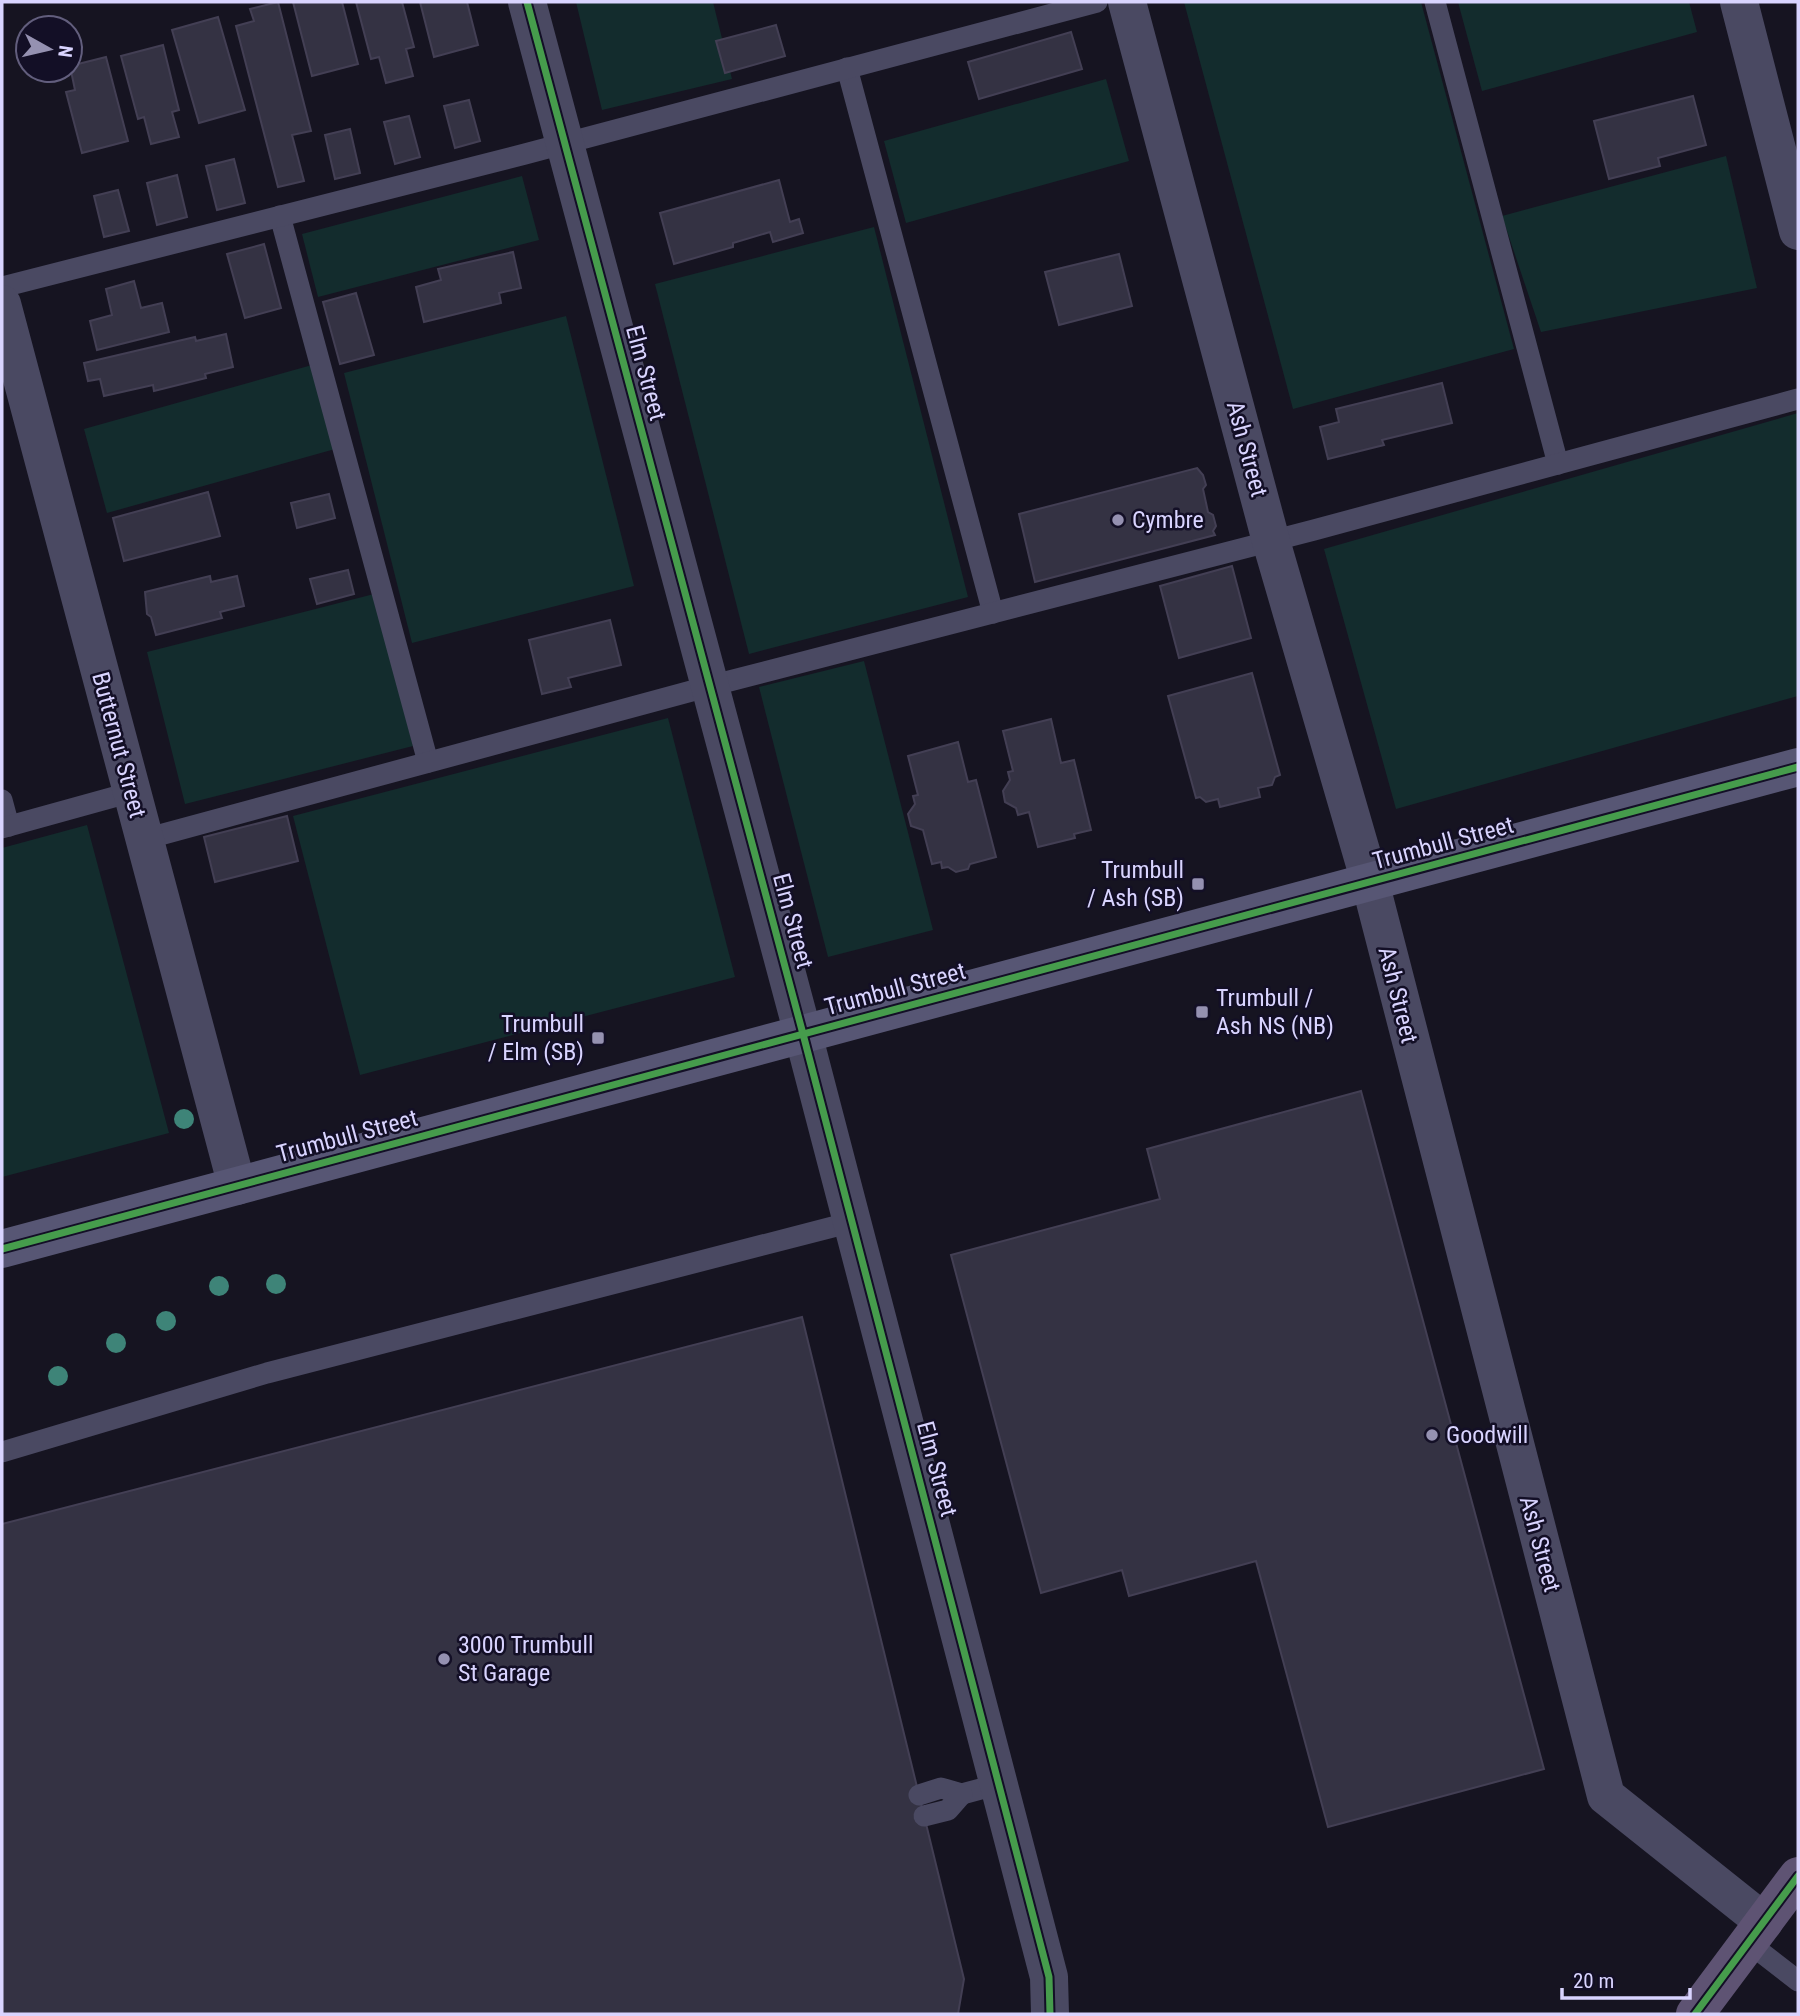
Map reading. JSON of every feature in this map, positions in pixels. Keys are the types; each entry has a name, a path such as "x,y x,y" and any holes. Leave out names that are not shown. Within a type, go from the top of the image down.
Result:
{"main road":[{"path":"1695,2014 1798,1876"}],"street":[{"name":"Elm Street","path":"527,2 803,1034 999,1784 1049,1977 1049,2014"},
{"name":"Ash Street","path":"1127,2 1271,541 1370,882 1606,1797 1756,1932"},
{"path":"1739,2 1798,231"},
{"name":"Butternut Street","path":"2,304 237,1186"},
{"name":"Trumbull Street","path":"2,1249 1798,767"}],"lane":[{"path":"2,287 565,143 1097,2"},
{"path":"1435,2 1558,464"},
{"path":"847,68 993,613"},
{"path":"280,216 428,762"},
{"path":"145,839 710,686 1271,541 1798,399"},
{"path":"2,800 6,827 132,792"},
{"path":"2,1452 267,1373 852,1222"},
{"path":"919,1795 941,1788 962,1794 999,1784"},
{"path":"924,1816 948,1810 962,1794"},
{"path":"1756,1932 1798,1980"}],"green space":[{"path":"576,2 713,2 732,79 602,110"},
{"path":"1184,2 1421,2 1514,349 1293,409"},
{"path":"1458,2 1689,2 1697,32 1482,91"},
{"path":"1106,79 1129,161 906,223 884,141"},
{"path":"1726,156 1757,288 1541,332 1502,216"},
{"path":"522,176 539,240 318,297 302,234"},
{"path":"874,227 968,597 749,654 655,284"},
{"path":"566,316 634,586 412,643 344,373"},
{"path":"312,365 335,449 107,513 84,429"},
{"path":"1798,413 1798,696 1396,809 1324,549"},
{"path":"374,594 413,746 185,804 147,652"},
{"path":"864,661 933,930 828,957 759,687"},
{"path":"668,718 735,977 360,1075 293,816"},
{"path":"87,825 169,1133 2,1177 2,848"}],"building":[{"path":"278,2 311,131 292,135 304,181 278,187 236,26 254,21 250,9"},
{"path":"293,2 342,2 358,64 312,76"},
{"path":"356,2 402,2 414,47 406,49 413,76 386,83 379,57 371,59"},
{"path":"420,2 467,2 478,45 434,57"},
{"path":"218,17 245,110 199,123 172,30"},
{"path":"776,25 785,56 725,73 716,41"},
{"path":"1071,32 1082,69 979,99 968,62"},
{"path":"163,45 179,110 172,112 179,137 151,144 144,117 138,119 121,56"},
{"path":"106,57 128,141 82,153 66,92 75,90 74,84 84,84 84,62"},
{"path":"1693,96 1706,145 1658,158 1660,166 1609,179 1594,121"},
{"path":"469,100 480,141 455,148 444,106"},
{"path":"409,116 420,157 395,164 384,122"},
{"path":"350,129 360,173 335,179 325,135"},
{"path":"234,159 245,203 217,210 206,166"},
{"path":"177,175 187,217 157,225 147,183"},
{"path":"779,180 790,222 799,219 803,233 773,242 770,232 733,243 733,247 674,264 660,213"},
{"path":"118,190 129,231 104,237 94,196"},
{"path":"264,244 281,308 245,318 227,254"},
{"path":"513,252 521,288 499,293 501,303 424,322 416,287 441,280 438,269"},
{"path":"1119,254 1132,306 1059,325 1045,272"},
{"path":"134,281 141,308 162,303 169,332 97,350 90,321 112,315 106,289"},
{"path":"356,293 374,355 340,364 323,302"},
{"path":"226,334 233,367 205,374 206,378 154,391 153,385 104,396 100,379 88,381 84,363 195,337 196,341"},
{"path":"1442,383 1452,423 1382,440 1384,445 1328,459 1320,427 1339,422 1336,409"},
{"name":"Cymbre","path":"1197,468 1206,485 1203,489 1208,512 1213,515 1216,526 1213,531 1215,535 1035,582 1019,514"},
{"path":"208,492 220,536 124,561 113,518"},
{"path":"329,494 335,518 297,528 291,503"},
{"path":"1232,566 1251,638 1179,658 1160,586"},
{"path":"348,570 354,594 317,604 310,579"},
{"path":"210,576 211,582 237,576 244,606 220,612 222,618 156,635 151,617 147,614 145,592"},
{"path":"610,620 621,665 568,678 571,687 542,694 529,640"},
{"path":"1252,673 1280,775 1275,777 1272,785 1258,788 1260,797 1220,807 1218,799 1206,802 1200,797 1196,798 1168,696"},
{"path":"1051,719 1061,763 1074,760 1091,830 1074,834 1075,838 1038,847 1029,812 1018,815 1016,808 1005,802 1003,791 1010,780 1008,772 1013,771 1003,731"},
{"path":"958,742 968,782 976,780 996,857 970,864 968,869 956,872 948,867 942,868 941,862 932,864 923,830 911,826 908,814 915,804 913,796 918,795 908,756"},
{"path":"287,816 298,861 215,882 204,837"},
{"path":"1361,1091 1544,1769 1328,1827 1256,1561 1129,1596 1122,1570 1041,1593 951,1255 1160,1199 1147,1149"},
{"name":"3000 Trumbull St Garage","path":"802,1317 964,1979 958,2014 2,2014 2,1524"}],"cycle path":[{"path":"527,2 803,1034 1049,1977 1050,2014"},
{"path":"2,1249 1798,767"},
{"path":"1695,2014 1798,1876"}],"place":[{"name":"Cymbre","path":"1118,520"},
{"name":"Trumbull / Ash (SB)","path":"1198,884"},
{"name":"Trumbull / Ash NS (NB)","path":"1202,1012"},
{"name":"Trumbull / Elm (SB)","path":"598,1038"},
{"name":"Goodwill","path":"1432,1435"},
{"name":"3000 Trumbull St Garage","path":"444,1659"}]}
